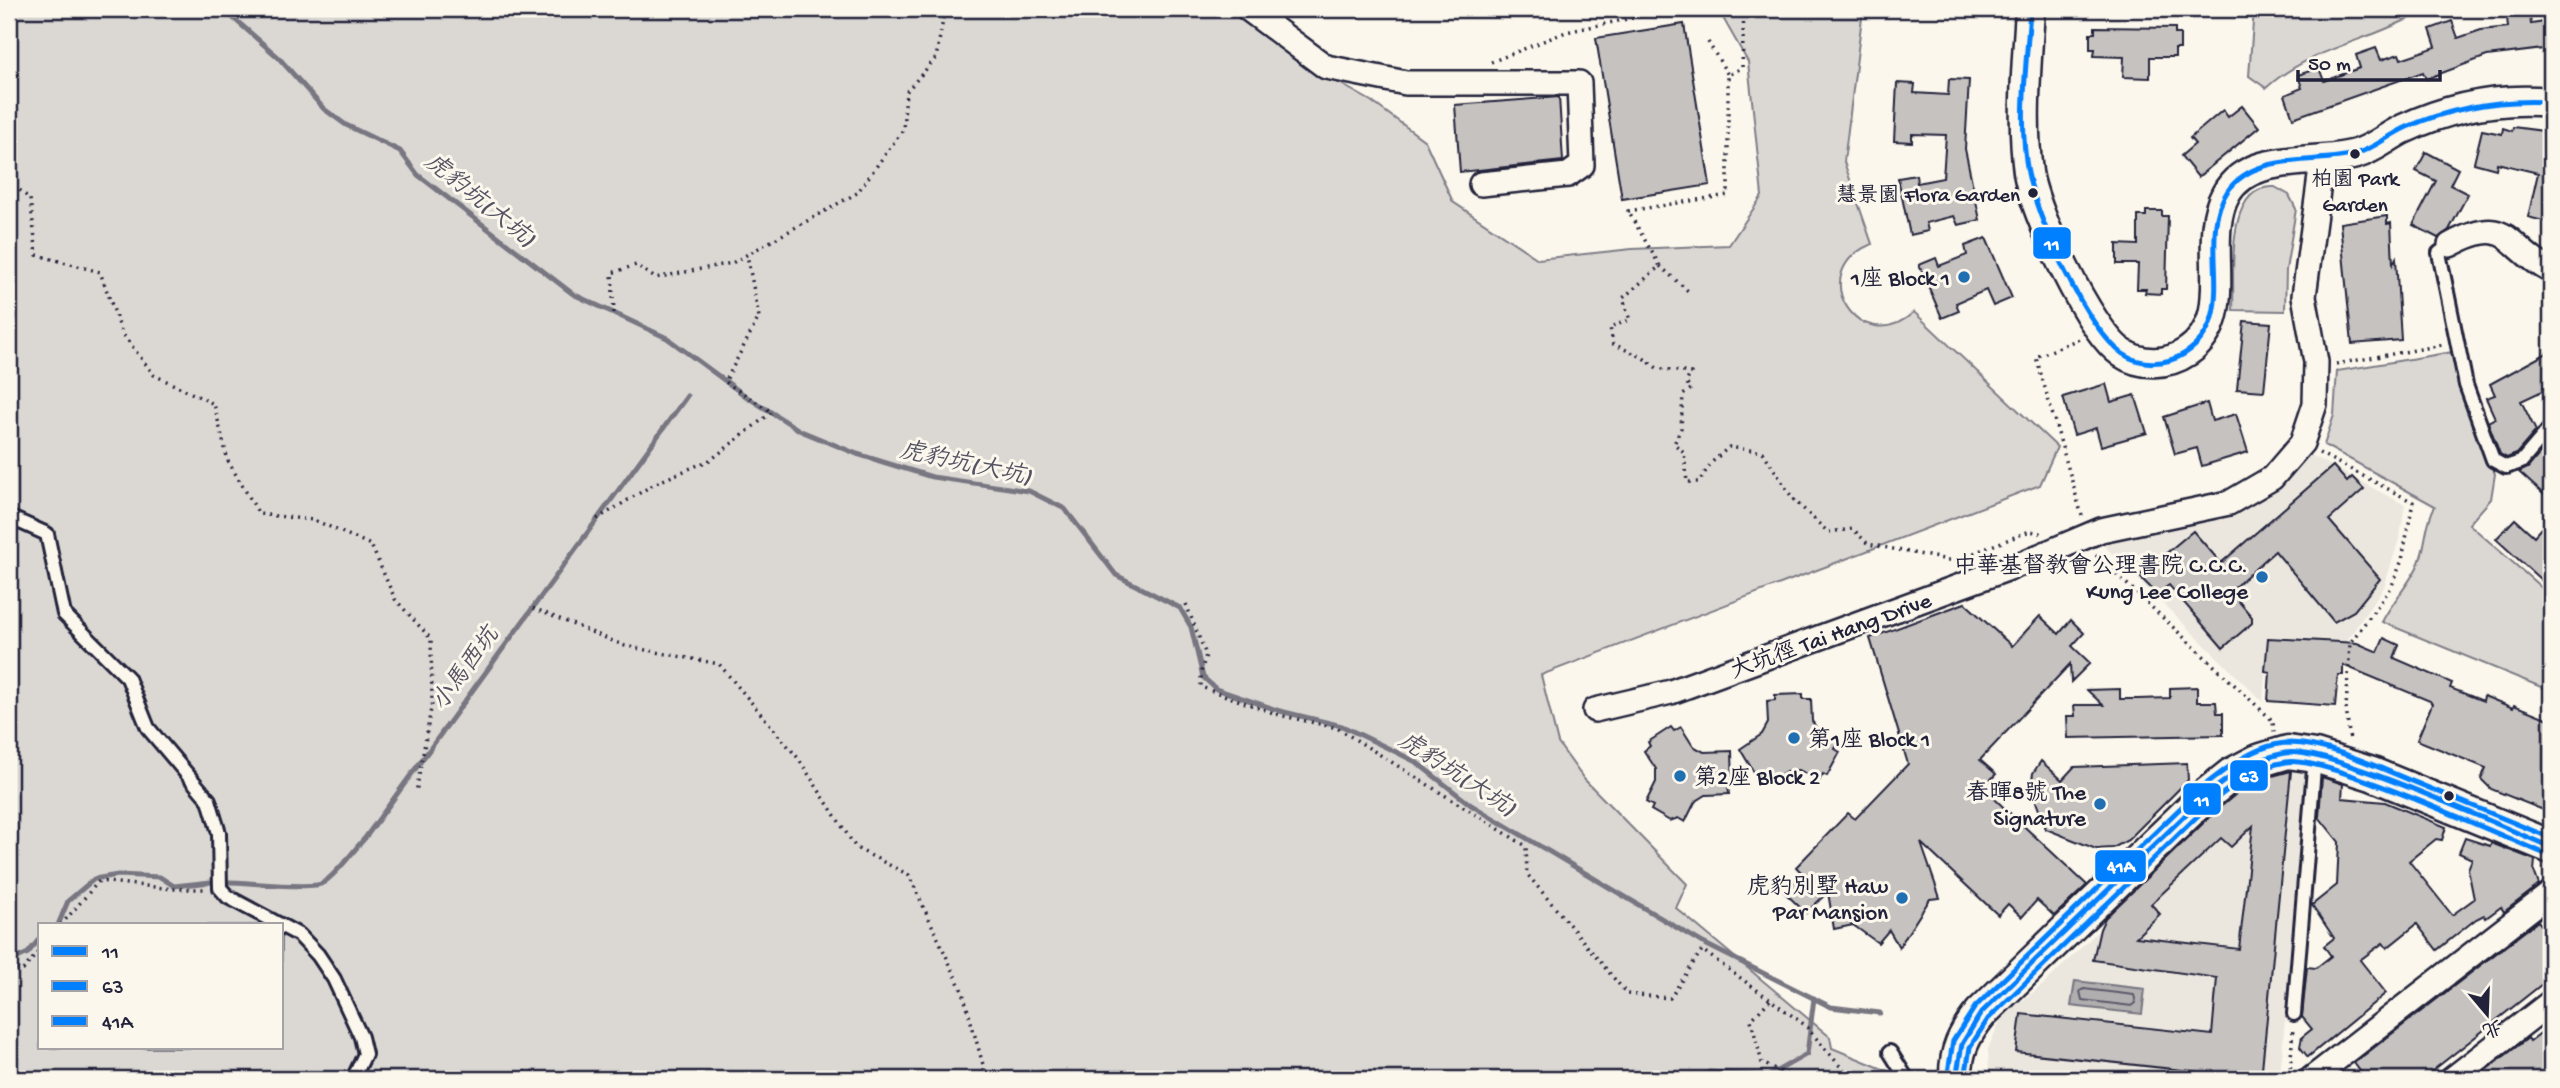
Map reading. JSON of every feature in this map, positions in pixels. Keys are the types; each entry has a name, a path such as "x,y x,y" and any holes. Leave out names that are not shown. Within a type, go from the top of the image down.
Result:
{"main road":[{"path":"1956,1079 1956,1066 1964,1034 1980,1013 2206,796 2231,775 2258,761 2288,752 2315,756 2372,774 2551,847"}],"street":[{"path":"1248,9 1326,67 1406,83 1579,83 1582,165 1568,175 1480,184"},
{"path":"2030,9 2027,149 2032,193 2054,246 2096,324 2111,344 2129,357 2151,362 2173,359 2191,349 2204,334 2214,307 2219,215 2232,185 2258,168 2322,161 2367,151 2412,125 2454,110 2507,101 2551,102"},
{"name":"大坑徑 Tai Hang Drive","path":"1595,710 1671,692 2023,564 2101,530 2229,503 2273,478 2302,443 2315,404 2316,362 2304,296 2322,161"},
{"path":"2450,245 2478,231 2493,231 2507,237 2551,271"},
{"path":"2311,1079 2551,893"},
{"path":"2452,1079 2551,1002"}],"lane":[{"path":"2450,245 2439,253 2457,343 2477,421 2497,464 2506,467 2516,465 2551,427"},
{"path":"9,517 47,534 64,614 128,678 148,728 209,800 219,833 220,888 228,897 278,923"},
{"path":"2294,1014 2315,756"},
{"path":"284,926 299,935 318,955 334,979 361,1037 365,1054 353,1079"},
{"path":"1890,1052 1907,1079"}],"path":[{"path":"614,313 612,273 636,265 655,278 732,263 857,193 903,130 906,92 936,58 945,9"},
{"path":"1483,64 1566,32 1675,9"},
{"path":"1728,75 1742,68 1744,9"},
{"path":"1828,9 1853,9"},
{"path":"1688,290 1660,266 1628,211 1728,195 1728,75 1708,42"},
{"path":"9,181 30,199 37,256 100,272 122,333 154,375 214,404 228,461 259,514 314,520 371,545 395,600 431,639 432,703 416,793"},
{"path":"597,519 656,482 712,459 772,412 725,382 759,317 747,255"},
{"path":"1660,266 1623,298 1630,320 1610,327 1613,344 1642,357 1657,368 1691,373 1686,382 1691,388 1682,395 1681,428 1674,444 1684,452 1687,482 1699,482 1711,463 1729,447 1752,450 1763,452 1793,499 1828,532 1853,529 1868,544 1953,561 2030,531 2048,535"},
{"path":"2083,522 2036,357 2086,336"},
{"path":"2331,365 2457,343"},
{"path":"2315,451 2413,502 2402,560 2391,588 2350,643 2346,708 2351,747"},
{"path":"2090,550 2273,721 2274,742"},
{"path":"1186,604 1206,654 1201,672 1201,687 1279,715 1337,728 1525,846 1527,874 1627,994 1670,998 1702,950 1805,1025 1851,1079"},
{"path":"533,608 625,646 719,664 798,758 856,848 909,875 963,993 987,1079"},
{"path":"63,923 99,881 173,889 220,888"},
{"path":"9,969 23,970 38,952"},
{"path":"1770,1000 1751,1020 1762,1063 1796,1079"},
{"path":"2289,1079 2294,1014"},
{"path":"9,1066 14,1068 19,1079"},
{"path":"483,1079 530,1071 563,1079"}],"shaded area":[{"path":"9,9 1235,9 1311,67 1371,101 1425,141 1453,202 1538,259 1632,249 1729,245 1762,196 1748,62 1718,9 1863,9 1844,162 1872,244 1852,257 1842,273 1841,291 1847,307 1859,319 1875,326 1894,324 1914,312 2057,447 2040,485 1541,675 1558,743 1584,779 1687,884 1676,908 1830,1037 1832,1048 1907,1079 9,1079"},
{"path":"2254,9 2430,9 2304,62 2266,88 2249,76"},
{"path":"2275,187 2289,195 2296,209 2286,270 2285,311 2233,310 2233,255 2239,216 2247,200 2258,190"},
{"path":"2453,352 2469,415 2495,474 2491,499 2469,524 2551,596 2551,691 2382,622 2418,565 2435,506 2324,445 2334,415 2337,371"},
{"name":"中華基督教會公理書院 C.C.C. Kung Lee College","path":"2307,453 2405,505 2400,536 2384,587 2345,643 2268,638 2263,702 2099,541 2227,516 2275,488"},
{"path":"2306,770 2280,1079 1989,1079 1988,1049 2002,1016 2044,984 2100,929 2117,902 2235,791 2274,771"}],"water":[{"path":"2075,981 2145,989 2142,1014 2071,1006"}],"building":[{"path":"2506,9 2529,9 2531,24 2551,21 2551,48 2487,56 2426,79 2423,72 2293,118 2285,95 2302,88 2298,75 2319,68 2324,81 2360,68 2356,55 2376,48 2381,60 2399,54 2401,59 2436,47 2430,29 2452,21 2458,38 2481,30 2508,27"},
{"path":"1684,24 1710,185 1622,199 1596,38"},
{"path":"2095,27 2175,28 2175,34 2180,34 2180,49 2175,49 2175,57 2150,57 2150,78 2123,77 2124,57 2094,56 2095,49 2090,49 2090,33 2095,33"},
{"path":"1949,79 1969,80 1965,149 1980,220 1958,225 1954,216 1926,223 1928,231 1910,235 1898,178 1916,175 1917,183 1943,178 1946,135 1912,134 1912,142 1894,141 1897,83 1915,84 1914,93 1948,95"},
{"path":"1559,97 1563,161 1460,172 1455,105"},
{"path":"2242,106 2259,127 2198,177 2181,156 2195,144 2190,138 2223,110 2228,117"},
{"path":"2513,127 2551,132 2551,223 2528,217 2538,173 2497,163 2496,169 2474,163 2482,130 2502,134 2503,128 2512,131"},
{"path":"2426,152 2458,169 2450,185 2468,194 2449,230 2438,238 2413,225 2436,181 2416,171"},
{"path":"2146,211 2162,211 2162,216 2168,216 2166,289 2161,289 2161,294 2145,293 2146,289 2137,289 2138,264 2117,264 2117,244 2138,245 2138,216 2146,216"},
{"path":"2387,216 2387,224 2391,223 2393,264 2396,258 2401,340 2352,344 2340,223"},
{"name":"1座 Block 1","path":"1986,238 2012,298 1993,306 1986,290 1956,303 1959,311 1942,318 1919,265 1936,258 1939,266 1967,255 1965,246"},
{"path":"2244,321 2271,323 2264,391 2237,389"},
{"path":"2547,353 2551,363 2551,387 2521,401 2536,431 2516,454 2507,458 2500,454 2488,422 2495,418 2486,398 2495,395 2490,384"},
{"path":"2106,384 2111,402 2135,395 2147,433 2101,446 2096,428 2074,435 2063,397"},
{"path":"2207,403 2212,421 2236,414 2248,452 2202,466 2197,448 2175,454 2164,417"},
{"path":"2551,440 2551,501 2519,472 2528,468"},
{"path":"2333,466 2347,482 2352,477 2364,489 2329,520 2380,579 2354,611 2334,622 2275,551 2230,591 2252,617 2252,623 2223,648 2169,585 2157,594 2139,576 2193,531 2221,563"},
{"path":"2551,517 2551,589 2496,539 2515,519 2534,536"},
{"path":"1965,603 2012,646 2040,616 2059,634 2071,620 2084,633 2072,646 2090,663 2071,682 2070,664 1980,760 1996,774 1983,788 2087,885 2054,916 2037,900 2022,917 2008,904 1998,915 1921,843 1940,898 1930,899 1899,947 1889,930 1878,943 1853,925 1834,929 1828,892 1806,913 1784,892 1802,873 1796,867 1848,813 1855,819 1908,764 1870,638"},
{"path":"2268,638 2357,643 2378,652 2384,638 2399,645 2394,658 2452,683 2450,688 2483,701 2484,696 2513,708 2514,705 2551,720 2551,813 2491,789 2481,779 2486,768 2417,740 2432,704 2430,701 2343,665 2343,675 2338,675 2335,706 2268,701 2270,672 2265,671"},
{"path":"2197,687 2197,702 2216,702 2217,713 2223,713 2223,735 2068,738 2067,716 2075,716 2074,705 2103,705 2087,690 2120,689 2120,699 2138,699 2170,698 2170,688"},
{"name":"第1座 Block 1","path":"1803,694 1803,699 1811,699 1812,721 1819,732 1839,742 1835,749 1840,752 1827,776 1823,774 1819,781 1799,770 1786,771 1767,783 1763,777 1758,779 1740,749 1762,734 1768,723 1767,701 1775,700 1775,695"},
{"name":"第2座 Block 2","path":"1671,727 1674,731 1681,727 1693,746 1704,752 1732,751 1733,786 1728,786 1729,794 1706,795 1695,802 1685,822 1678,818 1670,821 1651,810 1653,806 1646,802 1656,782 1656,769 1644,751 1650,746 1648,742"},
{"name":"春暉8號 The Signature","path":"2041,761 2062,780 2074,767 2187,763 2188,780 2128,840 2113,848 2096,849 2046,829 2031,788 2033,773"},
{"path":"2291,771 2261,1079 2208,1079 2209,1073 2016,1052 2021,1014 2212,1035 2217,978 2093,960 2105,918 2218,809 2241,790 2265,778","holes":["2253,826 2239,949 2136,937 2160,914 2151,904 2221,838 2231,847"]},
{"path":"2322,777 2343,784 2342,798 2385,802 2446,827 2442,840 2436,839 2409,861 2452,915 2474,899 2468,869 2472,859 2459,853 2465,838 2490,846 2491,843 2535,860 2534,871 2539,885 2504,912 2501,907 2486,918 2484,915 2476,919 2437,950 2417,924 2387,948 2383,943 2360,960 2386,993 2308,1057 2300,1047 2302,1037 2312,1029 2302,1017 2307,967 2316,968 2331,956 2324,946 2334,938 2312,905 2337,885 2339,842 2319,817"},
{"path":"2538,921 2547,932 2543,936 2551,947 2551,977 2422,1079 2366,1079 2354,1063"},
{"path":"2551,1025 2551,1079 2474,1079 2528,1038 2530,1041"}],"waterway":[{"name":"虎豹坑(大坑)","path":"223,9 278,57 324,109 346,125 400,151 418,175 573,294 667,338 747,397 801,431 857,454 932,477 1029,491 1065,509 1116,575 1180,608 1191,627 1203,677 1216,689 1280,711 1342,726 1396,752 1416,762 1471,805 1701,942 1831,1007 1880,1013"},
{"name":"小馬西坑","path":"229,882 317,885 340,868 365,838 687,396"},
{"name":"小馬西坑","path":"59,923 68,901 94,879 118,875 160,877 174,886 211,882"},
{"name":"小馬西坑","path":"9,962 28,953 38,940"},
{"path":"1700,1079 1709,1072 1768,1076 1807,1054 1814,998"}],"transit line":[{"name":"11","path":"2030,9 2024,132 2033,193 2065,271 2093,321 2123,354 2138,361 2154,363 2177,358 2201,339 2211,320 2215,300 2215,233 2218,212 2227,192 2239,179 2253,170 2286,162 2355,154 2407,127 2459,110 2495,103 2551,102"},
{"name":"41A","path":"1947,1079 1953,1041 1975,1007 2200,789 2242,759 2265,748 2289,743 2336,752 2551,838"},
{"name":"11","path":"1956,1079 1962,1044 1981,1013 2206,795 2233,775 2263,759 2285,753 2306,754 2337,762 2415,790 2551,847"},
{"name":"63","path":"1965,1079 1970,1047 1988,1019 2212,802 2238,782 2266,767 2286,762 2307,763 2337,771 2374,783 2548,855"}],"place":[{"name":"柏園 Park Garden","path":"2355,154"},
{"name":"慧景園 Flora Garden","path":"2033,193"},
{"name":"1座 Block 1","path":"1964,277"},
{"name":"中華基督教會公理書院 C.C.C. Kung Lee College","path":"2262,577"},
{"name":"第1座 Block 1","path":"1794,738"},
{"name":"第2座 Block 2","path":"1680,776"},
{"name":"春暉8號 The Signature","path":"2100,804"},
{"name":"虎豹別墅 Haw Par Mansion","path":"1902,898"}]}
